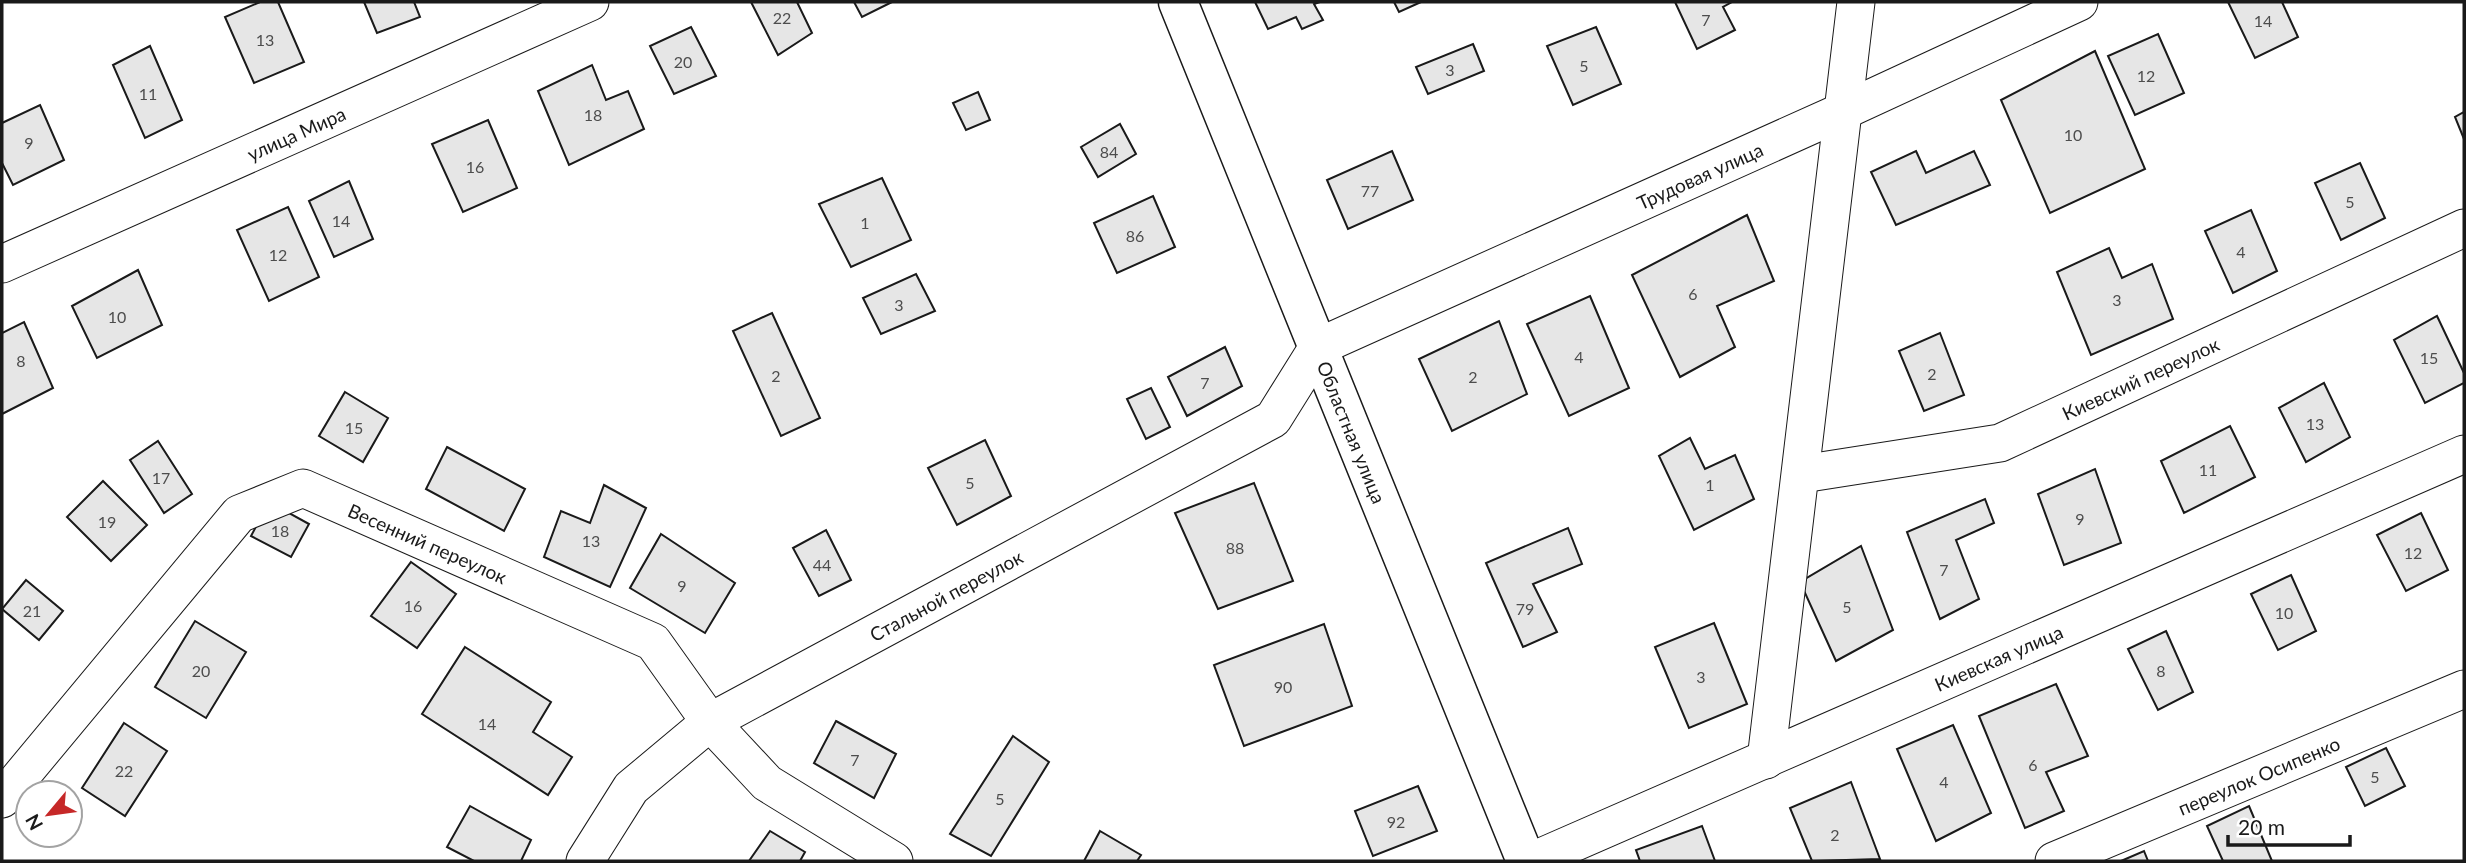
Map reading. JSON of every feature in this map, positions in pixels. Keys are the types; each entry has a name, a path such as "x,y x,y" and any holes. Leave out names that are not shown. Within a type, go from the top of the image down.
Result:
{"main road":[{"name":"Областная улица","path":"1186,4 1318,347 1526,861"}],"street":[{"name":"улица Мира","path":"2,264 590,2"},
{"path":"1766,760 1856,2"},
{"name":"Трудовая улица","path":"1318,347 1841,113 2079,2"},
{"name":"Киевский переулок","path":"1802,474 2000,443 2464,228"},
{"name":"Стальной переулок","path":"586,861 631,788 710,722 1273,419 1318,347"},
{"name":"Киевская улица","path":"1532,861 2464,454"},
{"name":"Весенний переулок","path":"2,799 239,514 303,488 653,642 710,722 766,783 894,861"},
{"name":"переулок Осипенко","path":"2054,861 2464,689"}],"building":[{"path":"260,2 278,2 304,62 254,83 225,17"},
{"path":"364,2 414,2 420,17 377,33"},
{"path":"751,2 797,2 812,33 778,55"},
{"path":"854,2 892,2 862,17"},
{"path":"1255,2 1320,2 1314,4 1323,20 1302,29 1296,17 1268,29"},
{"path":"1394,2 1421,2 1399,12"},
{"path":"1675,2 1732,2 1723,7 1735,30 1697,49"},
{"path":"2228,2 2282,2 2298,37 2255,58"},
{"path":"691,27 716,76 674,94 650,46"},
{"path":"1596,27 1621,84 1573,105 1547,46"},
{"path":"2158,34 2184,93 2135,115 2108,56"},
{"path":"1473,44 1484,71 1428,94 1416,67"},
{"path":"150,46 182,120 145,138 113,65"},
{"path":"2095,51 2145,169 2050,213 2001,100"},
{"path":"592,65 606,100 628,91 644,129 569,165 538,91"},
{"path":"978,92 990,120 966,130 953,103"},
{"path":"40,105 64,160 13,185 2,163 2,123"},
{"path":"2464,112 2464,139 2455,117"},
{"path":"488,120 517,188 463,212 432,144"},
{"path":"1120,124 1136,154 1098,177 1081,147"},
{"path":"1392,151 1413,200 1348,229 1327,180"},
{"path":"1916,151 1926,173 1974,151 1990,185 1896,225 1871,172"},
{"path":"2360,163 2385,218 2341,240 2315,183"},
{"path":"882,178 911,240 851,267 819,204"},
{"path":"349,181 373,239 334,257 309,201"},
{"path":"1153,196 1175,247 1117,273 1094,223"},
{"path":"288,207 319,277 269,301 237,230"},
{"path":"2251,210 2277,271 2233,293 2205,231"},
{"path":"1747,215 1774,281 1717,306 1735,347 1680,377 1632,275"},
{"path":"2109,248 2122,278 2152,264 2173,319 2091,355 2057,272"},
{"path":"138,270 162,325 97,358 72,306"},
{"path":"916,274 935,311 881,334 863,298"},
{"path":"1590,296 1629,388 1569,416 1527,324"},
{"path":"772,313 820,418 781,436 733,331"},
{"path":"2437,316 2464,373 2464,383 2425,403 2394,340"},
{"path":"1499,321 1527,394 1452,431 1419,359"},
{"path":"24,322 53,388 2,414 2,333"},
{"path":"1940,333 1964,395 1924,411 1899,351"},
{"path":"1225,347 1242,386 1187,416 1168,377"},
{"path":"2324,383 2350,437 2306,462 2279,408"},
{"path":"1151,388 1170,427 1146,439 1127,399"},
{"path":"345,392 388,418 363,462 319,436"},
{"path":"2230,426 2255,477 2184,513 2161,461"},
{"path":"1690,438 1705,469 1735,455 1754,499 1694,530 1659,456"},
{"path":"985,440 1011,496 957,525 928,468"},
{"path":"158,441 192,494 164,513 130,460"},
{"path":"447,447 525,489 504,531 426,489"},
{"path":"2095,469 2121,543 2064,565 2038,494"},
{"path":"103,481 147,525 111,561 67,517"},
{"path":"1254,483 1293,581 1218,609 1175,513"},
{"path":"604,485 646,508 610,587 544,557 561,511 590,523"},
{"path":"1985,499 1994,523 1956,540 1979,599 1940,619 1907,532"},
{"path":"269,502 309,524 291,557 251,536"},
{"path":"2421,513 2448,570 2406,591 2377,535"},
{"path":"1568,528 1582,564 1533,584 1557,632 1523,647 1486,563"},
{"path":"826,530 851,580 819,596 793,548"},
{"path":"661,534 735,583 705,633 630,588"},
{"path":"1861,546 1893,630 1836,661 1800,582"},
{"path":"411,562 456,594 417,648 371,616"},
{"path":"2291,575 2316,631 2278,650 2251,594"},
{"path":"26,580 63,611 39,640 2,609"},
{"path":"195,621 246,652 206,718 155,687"},
{"path":"1714,623 1747,704 1689,728 1655,647"},
{"path":"1324,624 1352,706 1244,746 1214,665"},
{"path":"2166,631 2193,692 2158,710 2128,649"},
{"path":"465,647 551,702 533,732 572,757 548,795 422,714"},
{"path":"2056,684 2088,756 2046,772 2064,811 2025,828 1979,716"},
{"path":"836,721 896,754 874,798 814,763"},
{"path":"124,723 167,751 125,816 84,789 84,785"},
{"path":"1953,725 1991,813 1936,841 1897,749"},
{"path":"1013,736 1049,762 991,856 950,834"},
{"path":"2386,748 2405,786 2365,806 2346,767"},
{"path":"1851,782 1880,859 1812,861 1790,808"},
{"path":"1418,786 1437,831 1373,856 1355,811"},
{"path":"470,806 531,840 521,861 474,861 447,847"},
{"path":"2249,806 2272,861 2223,861 2207,826"},
{"path":"1702,826 1715,861 1640,861 1636,850"},
{"path":"770,831 805,852 800,861 749,861"},
{"path":"1100,831 1141,855 1137,861 1084,861"},
{"path":"2144,851 2148,861 2121,861"}]}
